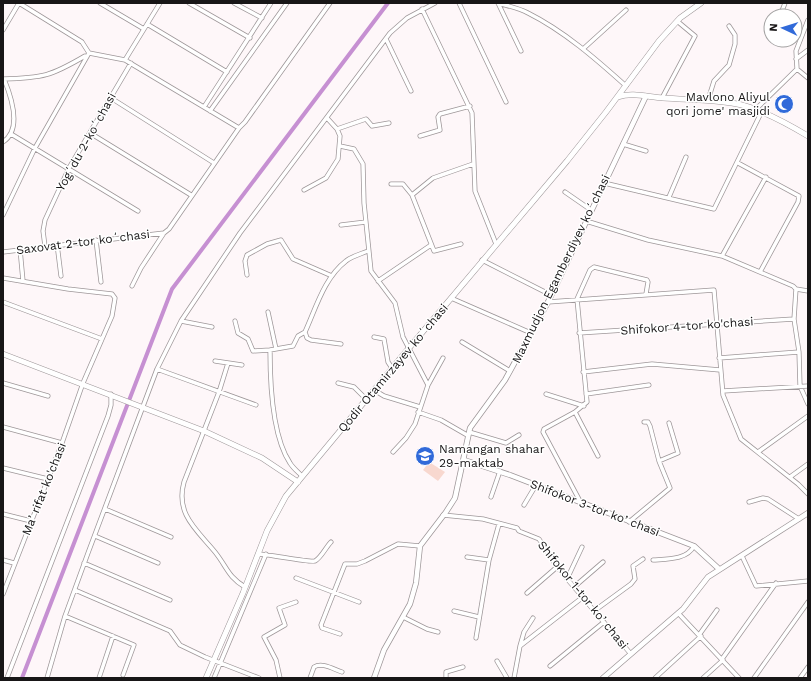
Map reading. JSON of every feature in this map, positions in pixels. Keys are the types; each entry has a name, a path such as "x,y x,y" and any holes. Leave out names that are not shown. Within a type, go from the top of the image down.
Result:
{"main road":[{"name":"Qodir Otamirzayev koʻchasi","path":"206,678 243,593 258,554 275,516 286,496 482,260 567,161 618,97 659,41 688,11 701,3"},
{"path":"618,97 626,94 662,98 708,100 742,105 756,109 808,136"},
{"path":"3,354 83,383 204,431 262,458 298,482"}],"street":[{"path":"3,30 19,3 82,42 88,54"},
{"path":"100,3 144,30"},
{"path":"125,60 160,3"},
{"path":"189,3 250,38"},
{"path":"234,3 262,18"},
{"path":"204,107 250,38 271,3"},
{"path":"210,111 287,3"},
{"path":"132,286 144,263 164,233 169,229 191,195 330,3"},
{"path":"47,678 65,616 142,406 157,369 181,321 245,227 386,39 400,23 422,9 435,3"},
{"path":"459,3 506,102"},
{"path":"498,3 526,12 550,25 583,49 626,86"},
{"path":"498,3 521,51"},
{"path":"422,9 470,106 473,118 473,164 475,191 496,244"},
{"path":"583,49 626,10"},
{"path":"808,20 796,48 797,69 808,78"},
{"path":"662,98 695,36 677,21"},
{"path":"147,24 227,72"},
{"path":"708,100 714,81 729,65 735,44 735,35 730,26"},
{"path":"386,39 411,91"},
{"path":"796,59 808,50"},
{"path":"3,215 35,148 88,54"},
{"path":"3,142 11,134 13,110 10,94 4,79 37,78 51,75 88,54 125,60 239,128"},
{"name":"Yogʻdu 2-koʻchasi","path":"45,246 43,231 45,220 69,168 131,63"},
{"path":"756,109 797,69"},
{"name":"Maxmudjon Egamberdiyev koʻchasi","path":"420,546 451,505 457,490 468,434 510,371 548,302 646,96"},
{"path":"111,98 214,163"},
{"path":"420,136 440,130 438,117 440,114 470,106"},
{"path":"604,183 669,197 714,209 762,113"},
{"path":"304,190 329,176 338,159 340,136 337,129 327,118"},
{"path":"337,129 367,119 372,126 389,123"},
{"path":"90,133 191,195"},
{"path":"11,134 138,211"},
{"path":"623,144 646,151"},
{"path":"340,146 354,149 363,164 368,251 371,271 395,303 401,330 428,385"},
{"path":"669,197 686,157"},
{"path":"738,163 798,195 799,199 760,272"},
{"path":"412,195 433,178 473,164"},
{"path":"722,256 766,177"},
{"path":"391,184 403,184 412,195 435,252 461,244"},
{"path":"565,192 591,210"},
{"path":"586,221 648,240 722,256 793,286 796,289 808,291"},
{"path":"341,225 366,222"},
{"name":"Saxovat 2-tor koʻchasi","path":"3,252 57,244 164,233"},
{"path":"96,240 101,282"},
{"path":"247,275 247,255 268,244 281,240 293,260 332,276"},
{"path":"57,244 61,276"},
{"path":"378,281 431,245"},
{"path":"3,278 23,281 20,249"},
{"path":"235,321 238,333 248,339 253,351 292,346 298,336 305,332 319,300 332,276 345,262 368,251"},
{"path":"482,260 551,295"},
{"path":"581,503 543,432 544,429 575,412 587,402 579,333 577,299 590,270 594,267 645,279 648,282 646,294"},
{"name":"Maʼrifat ko'chasi","path":"3,594 62,443 83,383 112,316 115,299 113,295 23,281"},
{"path":"796,289 794,320 799,352 800,386 808,404"},
{"path":"548,302 714,290 718,323 722,391 741,439 790,477 808,494"},
{"path":"451,298 531,333"},
{"path":"3,302 102,339"},
{"path":"268,312 276,349"},
{"name":"Shifokor 4-tor ko'chasi","path":"579,333 718,323 794,320"},
{"path":"181,321 212,327"},
{"path":"305,332 307,338 311,340 341,344"},
{"path":"374,337 384,339 388,362 392,368"},
{"path":"462,342 510,371"},
{"path":"270,350 271,379 279,436 290,462 302,476"},
{"path":"719,358 799,352"},
{"path":"393,452 410,432 428,385 443,358"},
{"path":"215,361 242,366"},
{"path":"228,363 219,392 183,487 184,509 192,528 216,553 230,576 245,587"},
{"path":"584,372 652,364 720,370"},
{"path":"157,369 256,405"},
{"path":"338,382 354,387 366,399"},
{"path":"3,383 48,396"},
{"path":"586,394 649,384"},
{"path":"722,391 808,386"},
{"path":"374,390 384,396 420,407"},
{"path":"546,394 584,406"},
{"path":"7,678 108,416 113,395"},
{"path":"418,412 441,420 468,434 506,443 519,435"},
{"path":"575,412 598,456"},
{"path":"758,452 808,416"},
{"path":"629,522 670,488 659,461 650,426 648,422 644,422"},
{"path":"659,461 678,453 669,423"},
{"path":"3,427 62,443"},
{"name":"Shifokor 3-tor koʼchasi","path":"464,460 500,471 694,546 719,569"},
{"path":"790,477 808,464"},
{"path":"3,468 48,479"},
{"path":"491,496 500,471"},
{"path":"524,505 536,485"},
{"path":"749,502 766,498 799,519"},
{"path":"105,509 171,537"},
{"path":"604,678 630,653 678,613 708,577 808,513"},
{"path":"3,514 31,521"},
{"name":"Shifokor 1-tor koʼchasi","path":"444,515 483,520 518,528 519,531 539,539 557,567 630,653"},
{"path":"476,638 489,560 499,524"},
{"path":"95,536 158,563"},
{"path":"258,554 285,556 307,562 313,562 317,560 331,542"},
{"path":"340,634 322,628 321,625 345,563 357,564 398,544 420,546 416,583 410,604 384,650 374,678"},
{"path":"653,560 681,557 692,551 694,546"},
{"path":"567,578 582,547"},
{"path":"214,678 250,596 266,554"},
{"path":"742,556 756,586 808,580"},
{"path":"467,557 489,560"},
{"path":"594,611 631,584 635,578 633,566 643,558"},
{"path":"3,560 14,563"},
{"path":"574,587 603,562"},
{"path":"84,563 170,600"},
{"path":"527,592 557,567"},
{"path":"296,578 333,594 359,602"},
{"path":"703,678 722,659 776,583"},
{"path":"75,590 170,631 180,645 259,678"},
{"path":"243,593 250,596"},
{"path":"520,646 583,597"},
{"path":"280,678 276,660 264,636 285,625 279,608 296,602"},
{"path":"754,678 808,602"},
{"path":"655,678 700,636 717,610"},
{"path":"454,611 479,616"},
{"path":"678,613 739,678"},
{"path":"65,616 134,646 123,675"},
{"path":"233,616 240,619"},
{"path":"404,617 427,629 438,632"},
{"path":"514,678 524,632 533,618"},
{"path":"550,666 604,622"},
{"path":"99,678 113,636"},
{"path":"224,637 231,640"},
{"path":"497,661 507,678"},
{"path":"310,678 314,667 317,665 326,666 342,672"},
{"path":"446,678 446,672 463,667"},
{"path":"800,678 808,667"}],"shaded area":[{"path":"429,462 445,472 438,481 423,470"}],"waterway":[{"path":"22,678 172,289 388,3"}],"place":[{"name":"Mavlono Aliyul qori jome' masjidi","path":"784,104"},
{"name":"Namangan shahar 29-maktab","path":"425,456"}]}
